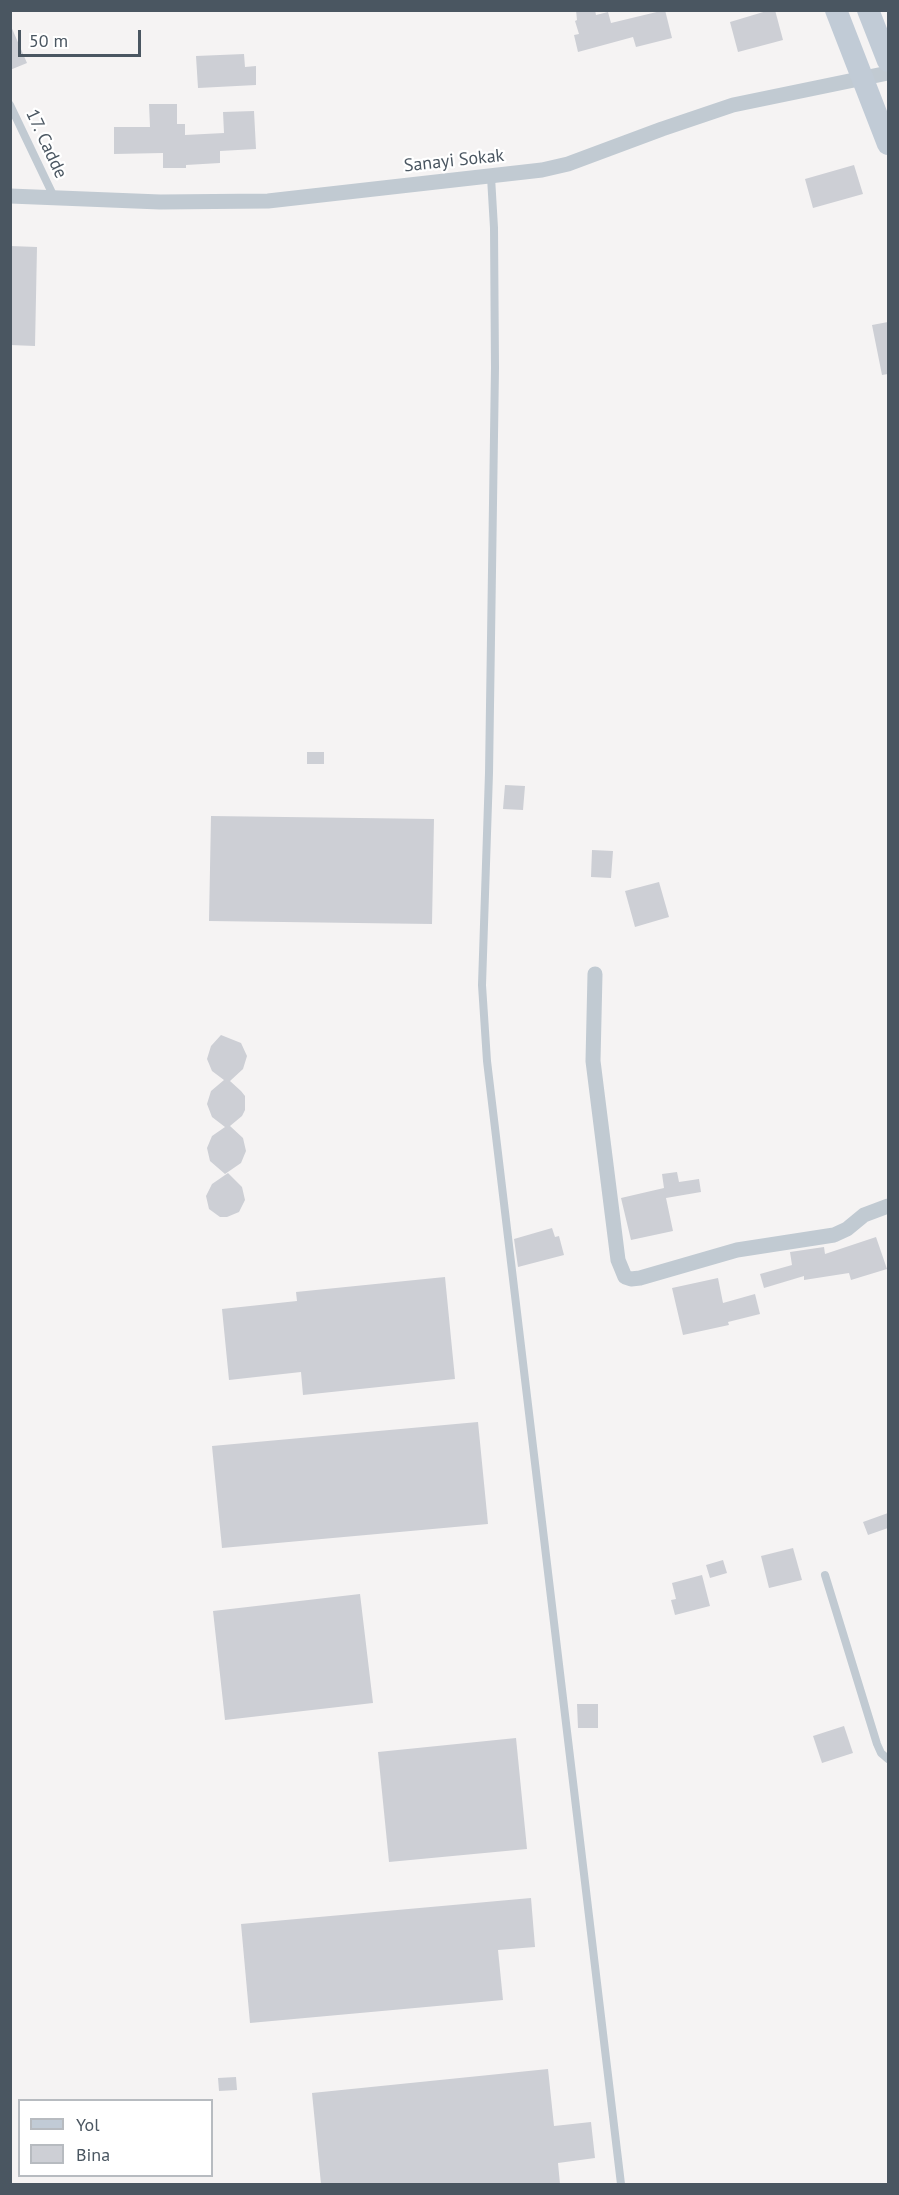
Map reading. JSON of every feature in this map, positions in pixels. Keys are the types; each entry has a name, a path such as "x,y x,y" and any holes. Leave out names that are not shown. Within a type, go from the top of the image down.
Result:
{"main road":[{"path":"837,10 888,144"},
{"path":"868,10 888,62"}],"street":[{"name":"Sanayi Sokak","path":"10,196 160,202 268,201 490,177 568,164 733,105 888,73"},
{"path":"595,974 593,1061 618,1260 625,1277 640,1278 737,1250 834,1235 847,1229 864,1215 888,1206"}],"lane":[{"name":"17. Cadde","path":"10,105 54,197"},
{"path":"490,177 494,228 495,368 489,773 482,985 487,1061 621,2184"},
{"path":"825,1575 877,1744 881,1753 888,1759"}],"building":[{"path":"576,10 595,10 596,15 608,12 611,23 665,10 672,38 636,47 633,37 578,52 574,35 579,34 575,21 577,20"},
{"path":"775,10 783,40 738,52 730,22"},
{"path":"10,24 27,63 10,70"},
{"path":"244,54 245,67 256,66 256,85 198,88 196,56"},
{"path":"149,104 177,104 177,124 185,124 185,135 224,133 223,112 254,111 256,149 220,151 220,163 186,165 186,168 163,168 163,153 114,154 114,127 150,127"},
{"path":"854,165 863,194 813,208 805,179"},
{"path":"10,246 37,247 35,346 10,345"},
{"path":"888,322 888,374 882,375 872,325"},
{"path":"307,752 324,752 324,764 307,764"},
{"path":"505,785 525,786 523,810 503,809"},
{"path":"211,816 434,819 432,924 209,921"},
{"path":"592,850 613,851 611,878 591,877"},
{"path":"659,882 669,917 635,927 625,891"},
{"path":"221,1035 241,1043 247,1056 243,1069 230,1081 245,1096 245,1110 242,1116 230,1126 243,1138 246,1151 241,1163 225,1174 210,1161 207,1148 212,1136 225,1127 212,1117 207,1104 211,1091 224,1080 212,1071 207,1059 211,1046"},
{"path":"677,1172 679,1182 699,1179 701,1192 666,1198 673,1231 631,1240 621,1198 664,1188 662,1174"},
{"path":"228,1173 242,1187 245,1200 239,1212 220,1217 209,1209 206,1196 212,1184"},
{"path":"552,1228 555,1237 559,1236 564,1255 518,1267 514,1239"},
{"path":"876,1237 887,1269 851,1280 849,1273 804,1280 804,1276 764,1288 760,1274 792,1265 790,1252 824,1247 825,1254"},
{"path":"445,1277 455,1379 303,1395 301,1372 229,1380 222,1309 297,1301 296,1292"},
{"path":"718,1278 723,1303 755,1294 760,1314 728,1322 729,1325 683,1335 672,1288"},
{"path":"478,1422 488,1524 222,1548 212,1446"},
{"path":"888,1513 888,1528 868,1535 863,1522"},
{"path":"793,1548 802,1580 769,1588 761,1556"},
{"path":"723,1560 727,1573 710,1578 706,1565"},
{"path":"702,1575 710,1606 675,1615 671,1600 676,1599 672,1583"},
{"path":"360,1594 373,1703 225,1720 213,1611"},
{"path":"577,1704 598,1704 598,1728 578,1728"},
{"path":"844,1726 853,1753 822,1763 813,1736"},
{"path":"516,1738 527,1849 389,1862 378,1752"},
{"path":"531,1898 535,1947 498,1950 503,2000 250,2023 241,1924"},
{"path":"548,2069 554,2126 591,2122 595,2158 558,2163 560,2184 321,2184 312,2093"},
{"path":"236,2077 237,2090 219,2091 218,2078"}]}
